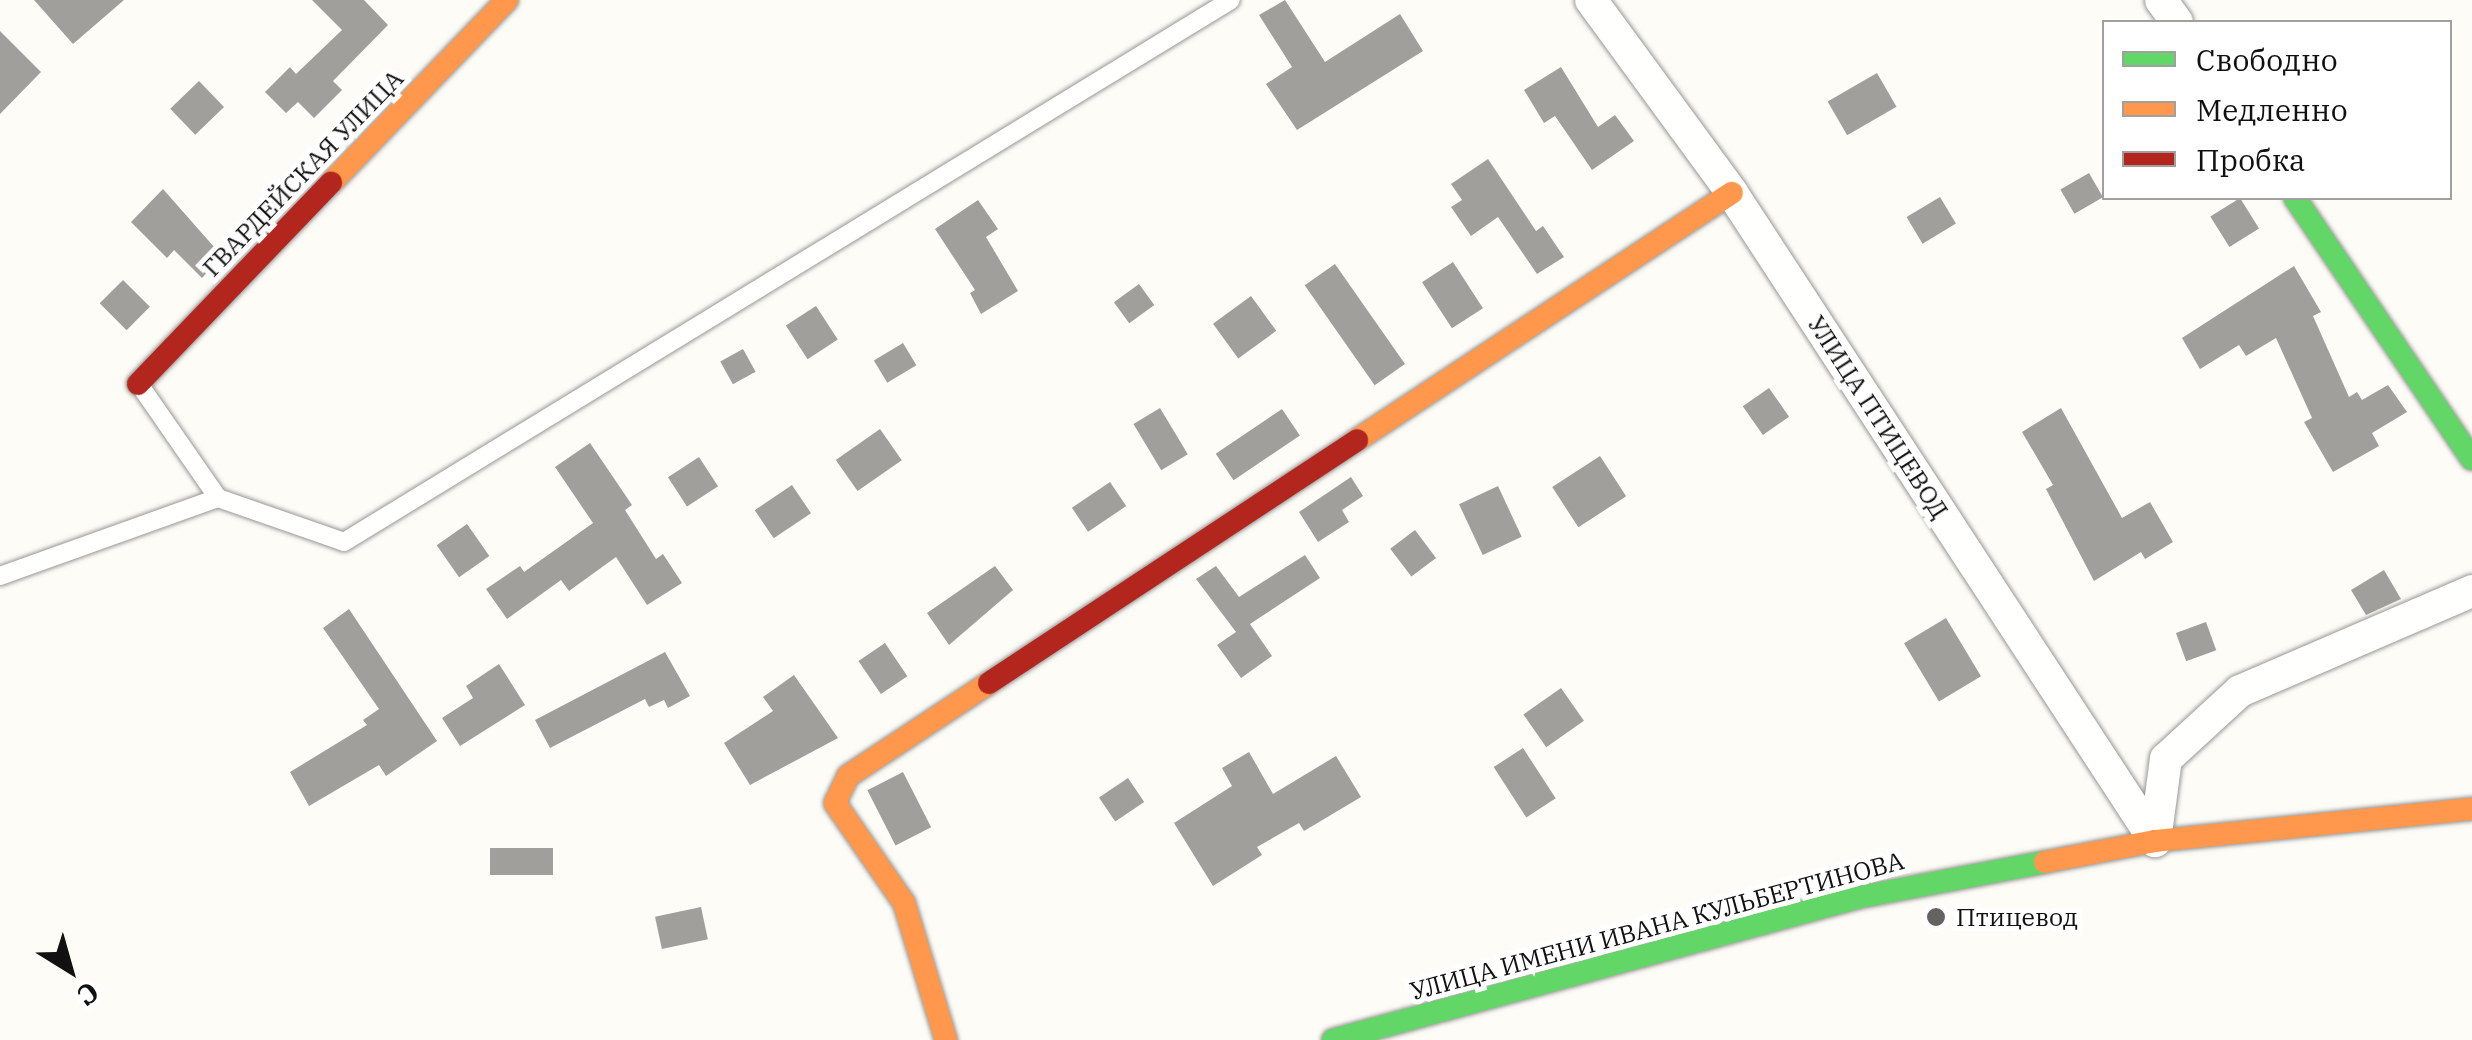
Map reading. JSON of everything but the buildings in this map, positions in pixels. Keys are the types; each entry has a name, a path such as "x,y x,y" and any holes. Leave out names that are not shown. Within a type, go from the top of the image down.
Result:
{"street":[{"name":"ГВАРДЕЙСКАЯ УЛИЦА","path":"138,384 507,0"},
{"name":"УЛИЦА ПТИЦЕВОД","path":"1591,0 1732,193 2155,841"},
{"path":"946,1040 904,903 835,804 848,776 1732,193"},
{"path":"2296,200 2472,459"},
{"path":"2155,841 2166,759 2240,691 2472,591"},
{"name":"УЛИЦА ИМЕНИ ИВАНА КУЛЬБЕРТИНОВА","path":"1332,1040 1860,898 2155,841 2472,809"}],"lane":[{"path":"138,384 218,498 344,542 1231,0"},
{"path":"0,576 218,498"}],"traffic: fast":[{"path":"2296,200 2472,459"},
{"path":"1333,1040 1860,897 2045,862"}],"traffic: slow":[{"path":"331,183 507,0"},
{"path":"1357,440 1732,193"},
{"path":"946,1040 904,903 835,803 848,776 989,683"},
{"path":"2045,862 2155,841 2472,809"}],"traffic: jam":[{"path":"138,384 331,183"},
{"path":"989,683 1357,440"}],"place":[{"name":"Птицевод","path":"1936,917"}]}
